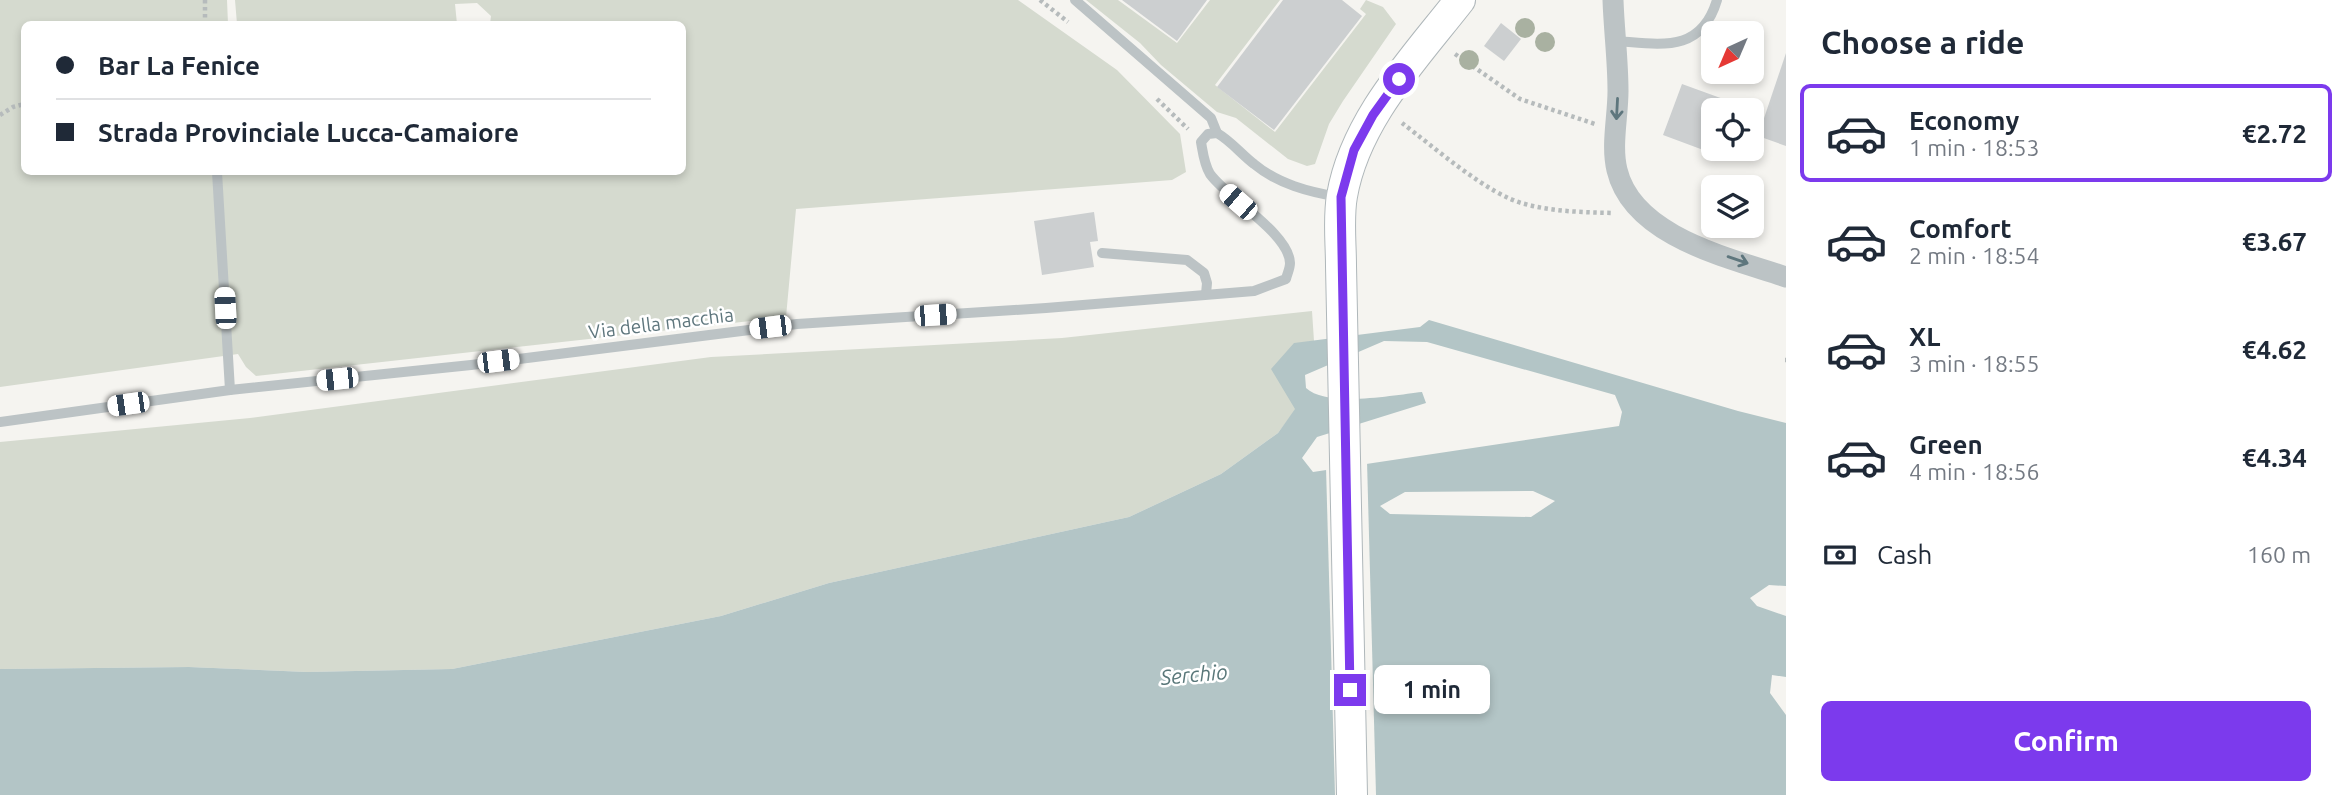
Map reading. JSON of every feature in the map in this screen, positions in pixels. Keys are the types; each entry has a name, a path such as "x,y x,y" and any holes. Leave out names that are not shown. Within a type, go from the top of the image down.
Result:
{"main road":[{"path":"1352,795 1341,197 1354,150 1373,115 1451,6"}],"street":[{"path":"1596,0 1613,9 1618,89 1618,171 1629,196 1643,213 1661,228 1690,242 1786,277"}],"lane":[{"path":"1075,0 1211,118 1217,132 1255,165 1281,183 1341,197"},
{"path":"1091,0 1095,16"},
{"path":"1615,41 1674,44 1694,37 1712,16 1717,0"},
{"name":"Via della macchia","path":"0,422 230,390 471,365 797,324 1046,308 1254,290 1271,286 1286,279 1290,266 1288,254 1282,244 1225,191 1210,173 1205,164 1201,142 1208,134 1217,132"},
{"path":"217,175 230,390"},
{"path":"1102,253 1187,260 1204,273 1206,294"}],"path":[{"path":"205,0 205,21"},
{"path":"1455,54 1520,99 1616,131"},
{"path":"0,115 21,105"},
{"path":"1401,123 1494,191 1523,204 1571,212 1643,213"}],"shaded area":[{"path":"0,0 227,0 228,21 21,21 21,175 686,175 686,21 490,21 491,16 477,3 455,4 457,21 237,21 235,0 1018,0 1117,70 1180,134 1186,172 1172,180 796,209 786,317 256,376 238,354 0,387"},
{"path":"1086,0 1118,0 1177,43 1210,0 1280,0 1215,85 1275,132 1366,14 1360,9 1366,0 1383,7 1396,24 1329,124 1315,164 1307,166 1288,159 1236,118 1217,112 1161,65 1140,43"},
{"path":"1312,311 1314,341 1294,344 1296,409 1278,433 1221,474 1129,517 829,583 721,616 452,669 307,672 189,667 0,669 0,442 250,418 711,357 1062,338"}],"water":[{"name":"Serchio","path":"1429,320 1786,423 1786,586 1769,585 1750,598 1757,606 1786,616 1786,677 1772,675 1770,693 1786,715 1786,795 0,795 0,669 189,667 307,672 452,669 721,616 829,583 1129,517 1221,474 1278,433 1295,409 1271,369 1294,343 1420,327","holes":["1384,341 1427,342 1615,395 1622,412 1619,426 1313,472 1302,458 1317,437 1426,403 1422,392 1345,399 1316,394 1306,388 1305,375","1533,491 1555,501 1531,517 1390,514 1380,506 1405,492"]}],"pier":[{"path":"1367,461 1376,795 1335,795 1326,467"}],"building":[{"path":"1122,0 1207,0 1177,41"},
{"path":"1283,0 1342,0 1362,16 1274,130 1217,87"},
{"path":"1501,23 1521,39 1504,61 1484,46"},
{"path":"1786,53 1786,146 1764,138 1764,118"},
{"path":"1682,84 1720,98 1701,98 1701,149 1663,135"},
{"path":"1094,212 1098,241 1090,242 1094,267 1042,275 1034,221"}],"route":[{"path":"1350,690 1341,197 1354,150 1373,115 1399,79"}]}
